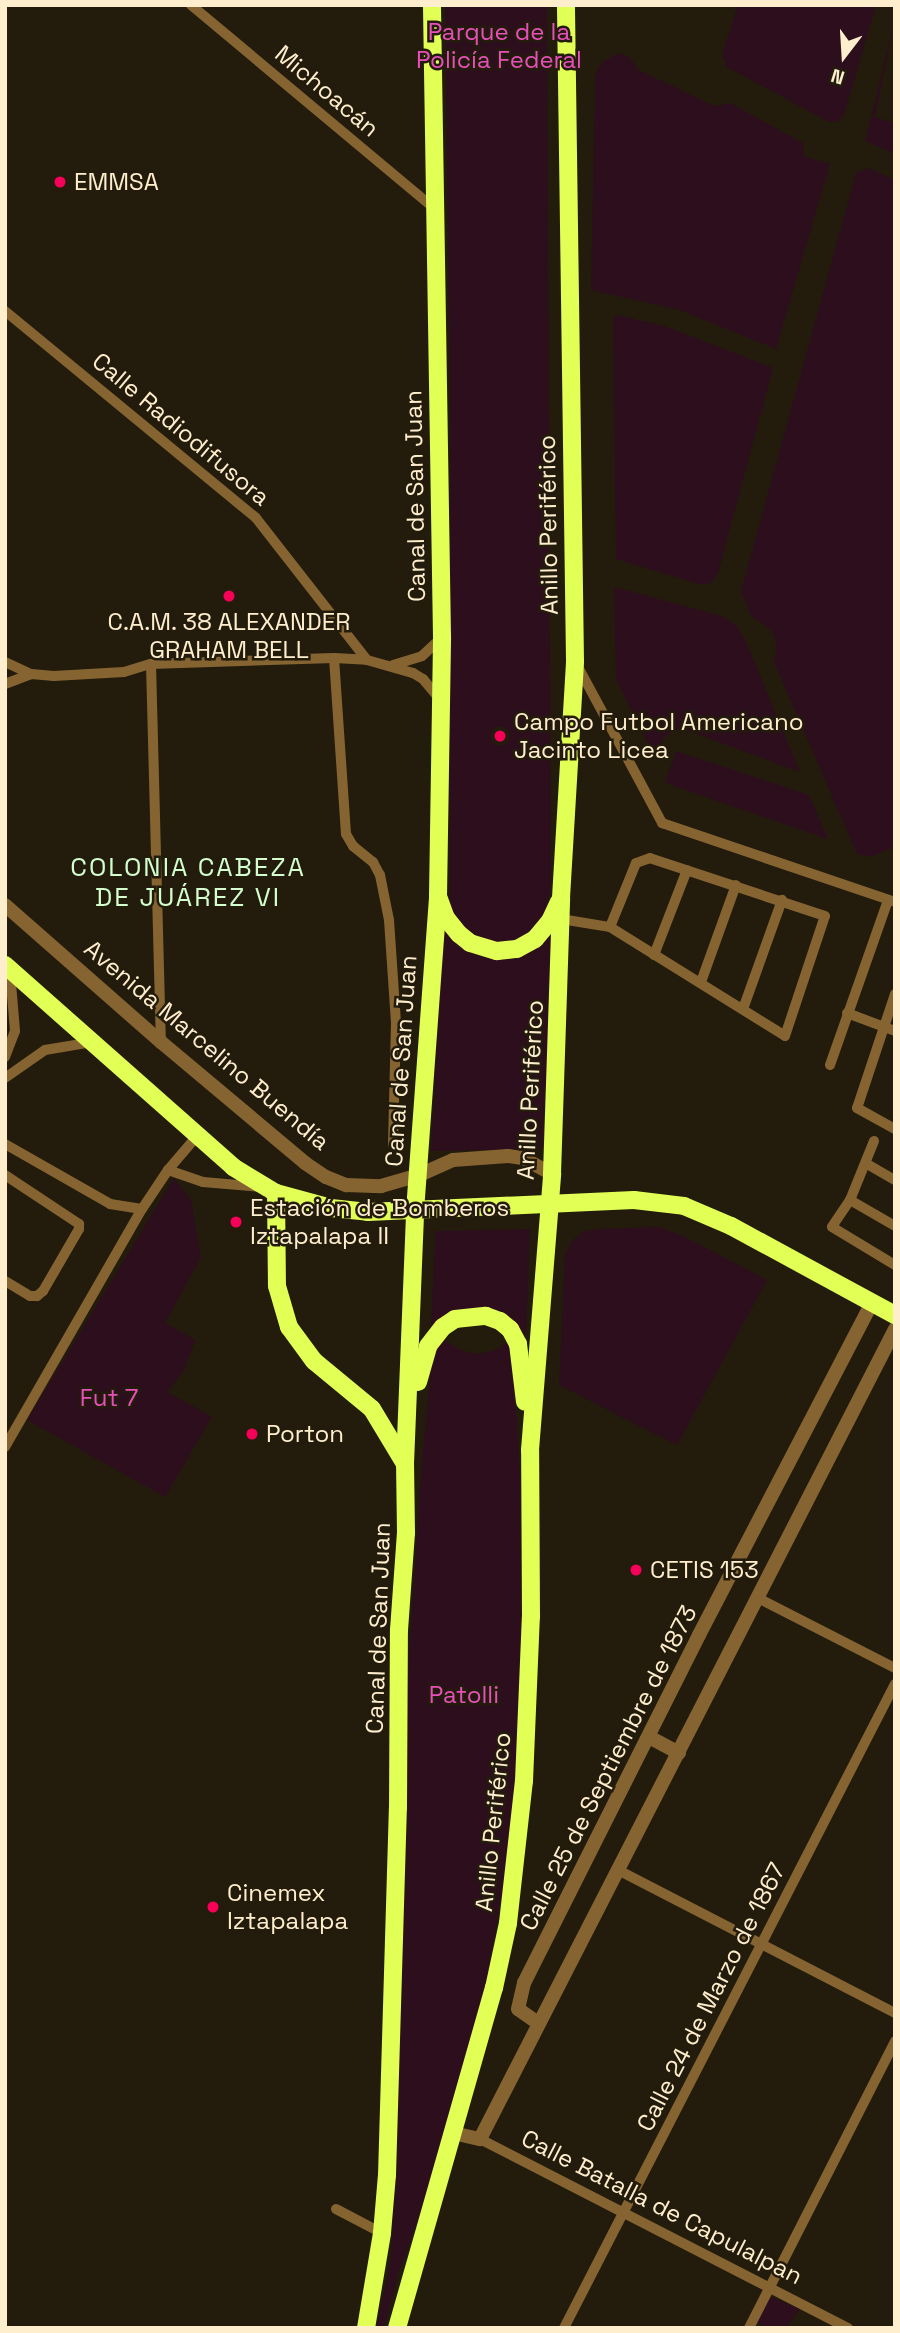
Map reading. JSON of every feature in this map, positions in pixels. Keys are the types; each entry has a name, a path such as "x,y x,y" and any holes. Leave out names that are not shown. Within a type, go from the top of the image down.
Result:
{"main road":[{"name":"Canal de San Juan","path":"366,2328 382,2233 392,2046 398,1677 406,1533 406,1455 415,1211 438,896 442,637 432,5"},
{"name":"Anillo Periférico","path":"397,2328 495,1988 508,1923 520,1827 531,1616 530,1450 552,1174 561,898 575,661 566,5"},
{"path":"438,896 446,918 459,934 470,943 497,951 517,949 535,939 550,920 561,898"},
{"path":"8,967 233,1167 269,1190 331,1208 368,1212 634,1200 684,1206 731,1226 895,1315"},
{"path":"269,1190 278,1286 289,1327 299,1345 314,1361 372,1409 406,1455"},
{"path":"406,1455 428,1346 433,1336 455,1319 479,1316 500,1321 510,1329 518,1343 530,1450"}],"street":[{"name":"Michoacán","path":"191,5 435,209"},
{"name":"Calle Radiodifusora","path":"5,311 256,518 367,660"},
{"path":"393,665 422,656 442,637"},
{"path":"334,658 346,834 352,846 373,862 380,874 389,920 396,1023 393,1144"},
{"path":"5,662 31,674 54,676 124,672 151,664 334,658 367,660 393,665 423,679 442,701"},
{"path":"575,661 662,823 891,901 847,1013 830,1065"},
{"path":"151,664 162,1042"},
{"path":"5,684 31,674"},
{"path":"561,919 610,927 786,1036 825,916 650,858 641,860 610,927"},
{"path":"654,955 687,870"},
{"path":"701,982 736,885"},
{"path":"743,1009 782,900"},
{"name":"Avenida Marcelino Buendía","path":"5,905 162,1042 305,1163 326,1177 365,1187 398,1182 453,1160 508,1156 523,1158 552,1174"},
{"path":"5,1057 12,1045 16,1025 8,967"},
{"path":"894,1126 857,1108 889,1029 895,994"},
{"path":"847,1013 889,1029"},
{"path":"5,1078 44,1050 93,1042"},
{"path":"5,1447 142,1209 168,1170 197,1136"},
{"path":"874,1141 867,1164 850,1200 832,1227 895,1265"},
{"path":"5,1144 110,1203 142,1209"},
{"path":"867,1164 895,1180"},
{"path":"168,1170 203,1182 269,1190"},
{"path":"5,1175 79,1224 79,1229 43,1291 37,1296 30,1296 5,1281"},
{"path":"850,1200 895,1226"},
{"name":"Calle 25 de Septiembre de 1873","path":"538,2023 518,2009 519,1996 872,1303"},
{"path":"480,2139 895,1329"},
{"path":"758,1598 895,1668"},
{"name":"Calle 24 de Marzo de 1867","path":"564,2328 895,1684"},
{"path":"649,1737 679,1753"},
{"path":"618,1870 895,2013"},
{"path":"749,2328 895,2041"},
{"name":"Calle Batalla de Capulalpan","path":"453,2133 480,2139 848,2328"},
{"path":"337,2209 382,2233"}],"green space":[{"name":"Parque de la Policía Federal","path":"445,5 547,5 551,889 546,910 536,927 520,938 498,944 477,938 461,927 450,909 450,431"},
{"path":"738,5 876,5 844,115 838,121 829,122 727,67 722,54"},
{"path":"895,20 875,117 895,123 895,154 865,141"},
{"path":"618,53 628,56 639,70 714,106 730,103 803,143 804,156 830,164 776,349 680,310 591,290 595,77 600,64"},
{"path":"868,168 895,180 895,847 870,857 857,854 774,662 777,644 771,630 751,616 741,591 856,173"},
{"path":"618,315 667,327 773,368 718,573 712,582 702,585 616,559 613,319"},
{"path":"614,587 722,616 736,625 744,637 800,772 684,729 675,730 664,737 656,760 616,680"},
{"path":"676,751 809,795 828,839 665,783"},
{"path":"442,926 459,946 484,958 514,959 555,932 542,1149 431,1151"},
{"name":"Fut 7","path":"174,1178 191,1200 201,1257 165,1323 195,1340 184,1370 167,1392 212,1417 165,1497 27,1420"},
{"path":"659,1227 683,1236 767,1280 677,1445 559,1385 565,1254 572,1241 583,1232 597,1229"},
{"path":"530,1229 526,1337 514,1321 482,1308 459,1311 431,1328 435,1231"},
{"name":"Patolli","path":"444,1339 458,1349 476,1354 494,1351 509,1341 512,1351 520,1472 522,1643 518,1765 506,1872 481,2012 420,2216 399,2271 384,2328 376,2328 391,2258 407,1695 419,1496 431,1365 437,1346"},
{"path":"771,2297 800,2309 786,2328 766,2328 753,2319"}],"place":[{"name":"EMMSA","path":"60,182"},
{"name":"C.A.M. 38 ALEXANDER GRAHAM BELL","path":"229,596"},
{"name":"Campo Futbol Americano Jacinto Licea","path":"500,736"},
{"name":"Estación de Bomberos Iztapalapa II","path":"236,1222"},
{"name":"Porton","path":"252,1434"},
{"name":"CETIS 153","path":"636,1570"},
{"name":"Cinemex Iztapalapa","path":"213,1907"}],"district":[{"name":"COLONIA CABEZA DE JUÁREZ VI","path":"188,883"}]}
